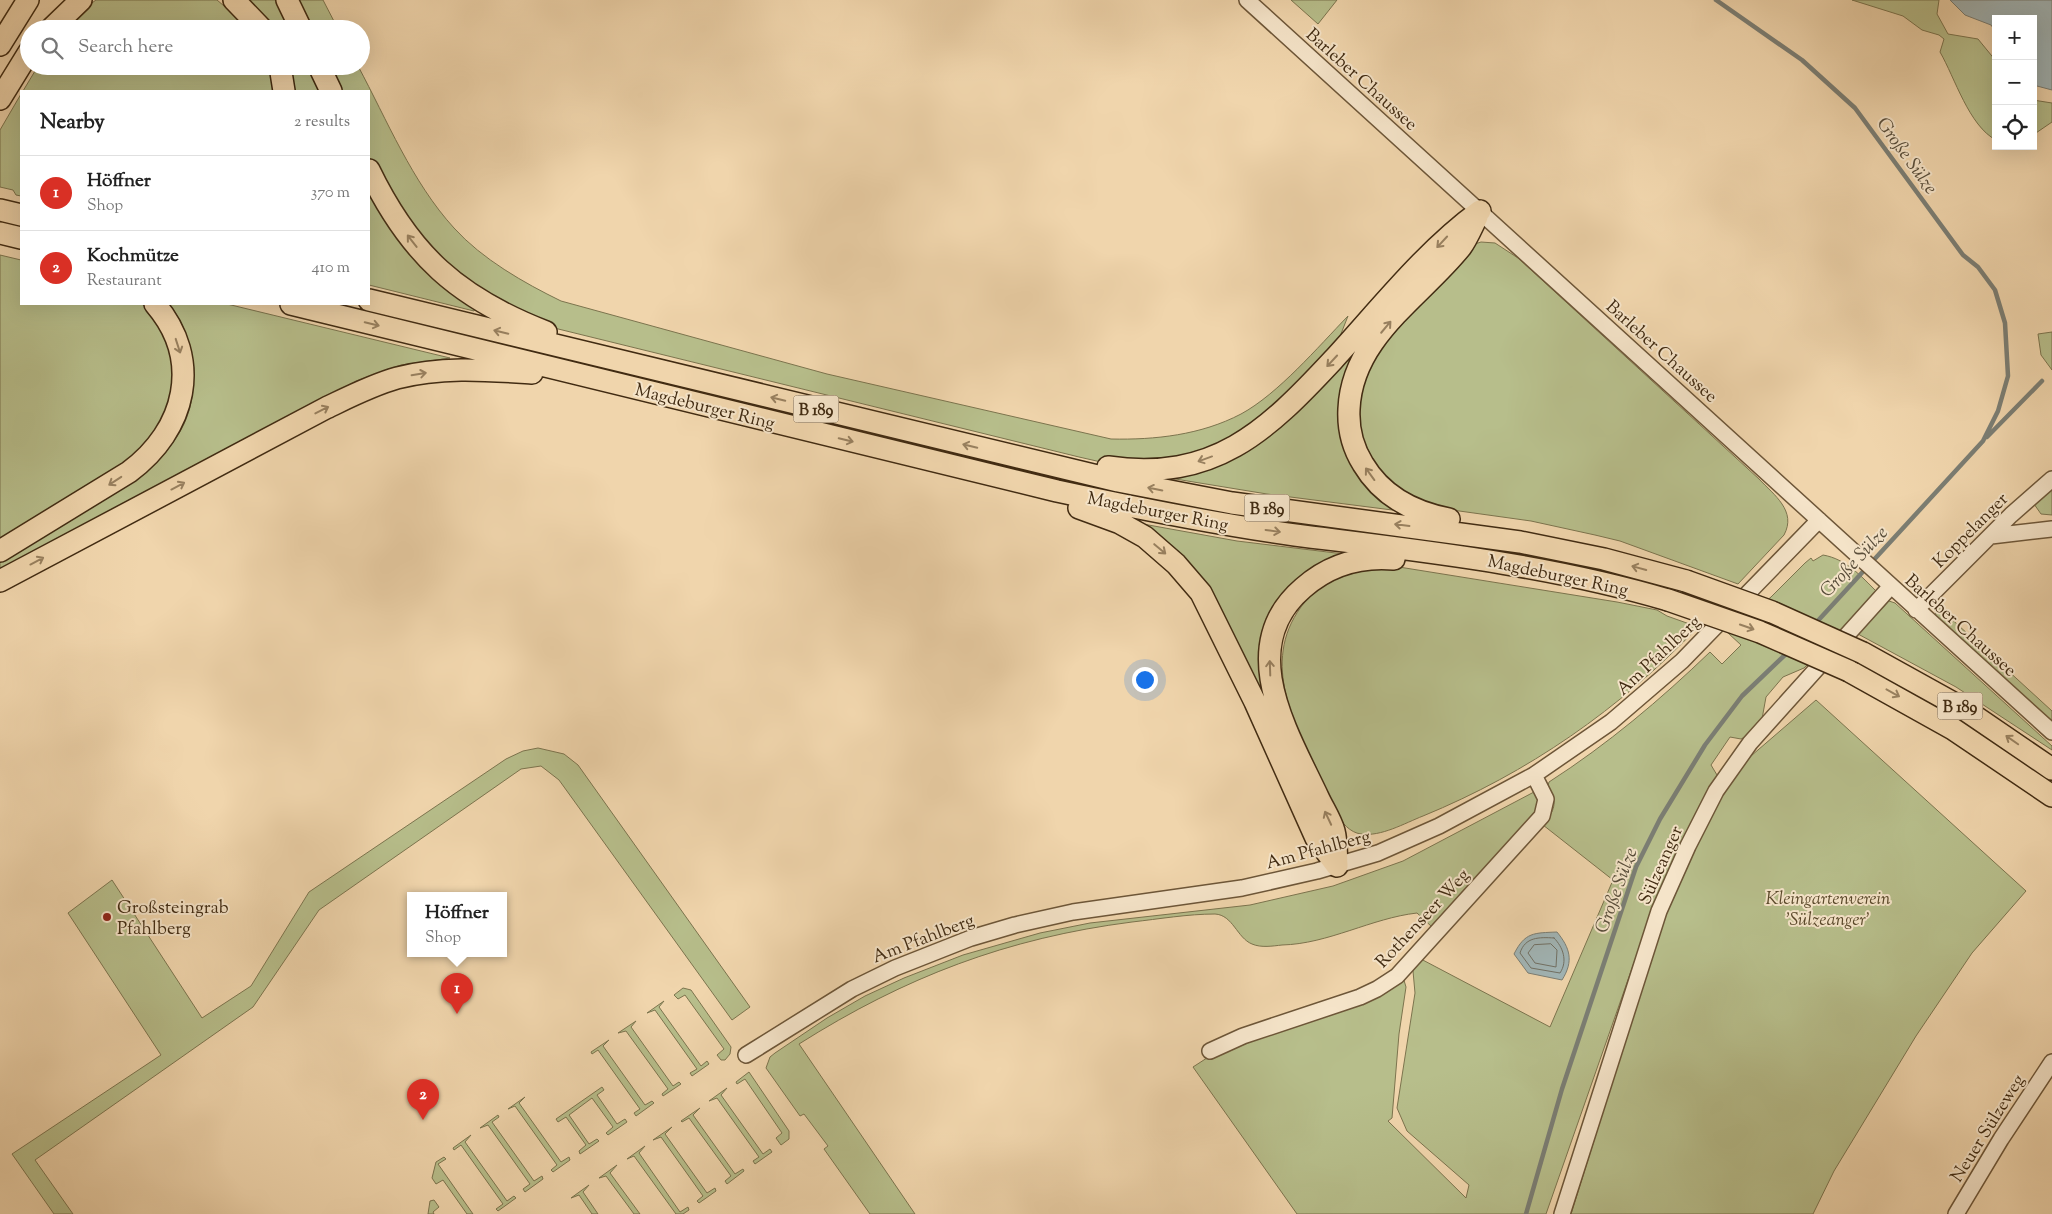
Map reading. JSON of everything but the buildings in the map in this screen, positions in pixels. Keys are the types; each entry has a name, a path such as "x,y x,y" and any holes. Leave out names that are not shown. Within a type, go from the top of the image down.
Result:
{"highway":[{"path":"0,45 28,0"},
{"path":"49,20 61,0"},
{"path":"60,20 81,0"},
{"path":"234,0 253,20"},
{"path":"287,0 297,20"},
{"path":"0,99 20,67"},
{"path":"16,74 20,69"},
{"path":"281,75 284,90"},
{"path":"323,75 331,90"},
{"path":"370,172 389,209 413,242 456,286 500,312 616,360"},
{"path":"0,210 20,215"},
{"path":"1017,458 1040,452 1118,468 1160,469 1196,462 1240,444 1262,430 1290,406 1450,234 1480,211"},
{"path":"1480,211 1461,246 1408,301 1364,355 1352,384 1349,418 1354,445 1362,462 1374,481 1396,499 1410,508 1431,516 1509,529 1520,542"},
{"name":"Magdeburger Ring","path":"370,300 1118,481 1232,503 1520,542 1604,559 1686,582 1772,612 1863,653 1964,709 2052,769"},
{"path":"0,550 129,472 147,457 169,430 181,398 183,379 182,358 172,330 156,305"},
{"name":"Magdeburger Ring","path":"295,305 1002,478 1195,519 1471,557 1575,576 1668,600 1760,632 1849,671 1953,728 2052,796"},
{"path":"0,581 317,412 381,384 416,374 453,370 501,371 596,378"},
{"path":"1002,478 1013,492 1088,511 1132,529 1156,546 1187,576 1201,593 1223,634 1316,838 1337,866"},
{"path":"1337,866 1334,831 1275,701 1269,664 1276,627 1285,608 1299,591 1318,575 1340,564 1377,557 1449,564 1471,557"}],"street":[{"name":"Barleber Chaussee","path":"1247,0 2052,732"},
{"name":"Koppelanger","path":"1916,610 2017,509 2052,479"},
{"name":"Am Pfahlberg","path":"746,1055 852,989 895,968 971,938 1064,914 1242,888 1337,866 1378,853 1439,826 1534,776 1595,735 1647,692 1739,604 1819,520"},
{"path":"1991,536 2052,529"},
{"name":"Sülzeanger","path":"1562,1214 1659,911 1688,846 1716,791 1750,743 1891,586"},
{"name":"Rothenseer Weg","path":"1210,1052 1243,1036 1365,995 1397,976 1543,814 1546,799 1534,776"},
{"name":"Neuer Sülzeweg","path":"1956,1214 2001,1139 2052,1062"}],"green space":[{"path":"96,0 217,0 240,20 73,20"},
{"path":"249,0 278,0 288,20 266,20"},
{"path":"293,0 323,0 333,20 303,20"},
{"path":"1291,0 1337,0 1318,24"},
{"path":"1852,0 1939,0 1937,14 1948,34 1978,39 1992,56 1992,137 1986,133 1970,113 1940,52 1944,39 1939,35 1922,30 1903,16"},
{"path":"33,75 273,75 276,90 24,90"},
{"path":"291,75 315,75 322,90 294,90"},
{"path":"328,75 363,75 413,171 425,191 454,228 490,260 518,278 561,301 827,374 1111,439 1178,435 1210,427 1241,414 1269,395 1348,316 1335,349 1259,426 1185,459 1101,462 542,325 454,275 393,204 370,159 370,90 336,90"},
{"path":"20,96 20,196 16,195 13,190 0,187 0,130"},
{"path":"2037,101 2052,103 2052,122 2037,132"},
{"path":"370,188 475,308 474,311 370,285"},
{"path":"1481,242 1495,243 1518,258 1777,497 1788,518 1784,535 1738,584 1620,541 1531,521 1445,509 1414,499 1387,479 1376,466 1361,435 1359,422 1359,396 1369,363 1409,311 1475,244"},
{"path":"0,255 20,260 20,305 143,305 153,316 167,341 173,369 172,397 151,440 126,462 0,539"},
{"path":"170,305 231,305 450,358 401,365 356,381 0,570 0,562 146,472 172,444 184,424 189,410 194,378 190,346 178,317"},
{"path":"1379,316 1343,406 1400,511 1267,494 1157,476 1202,466"},
{"path":"2052,332 2052,370 2041,355 2038,334"},
{"path":"2052,486 2052,515 2041,514 2034,504"},
{"path":"1143,524 1237,541 1344,554 1285,597 1271,710"},
{"path":"1823,555 1846,564 1877,592 1859,614 1804,668 1783,677 1766,697 1762,719 1747,736 1741,739 1730,737 1711,765 1717,775 1716,780 1658,894 1546,1214 1297,1214 1193,1067 1227,1045 1403,977 1406,987 1399,1034 1392,1118 1388,1121 1466,1198 1469,1185 1407,1131 1397,1108 1415,993 1413,971 1419,958 1550,1027 1613,880 1543,825 1554,807 1554,798 1549,782 1633,721 1710,652 1722,664 1741,645 1728,633 1771,597 1811,558 1813,561"},
{"path":"1399,567 1657,610 1667,616 1698,627 1637,685 1571,736 1536,759 1462,799 1401,826 1377,833 1361,834 1353,832 1347,827 1331,804 1301,738 1286,694 1282,672 1283,650 1289,628 1301,607 1310,596 1328,581 1354,569"},
{"path":"1889,601 1895,603 2052,746 2052,750 1956,687 1858,634"},
{"path":"1934,603 2052,711 2052,722 1936,616"},
{"name":"Kleingartenverein 'Sülzeanger'","path":"1816,700 2026,891 1972,953 1916,1036 1834,1171 1813,1214 1571,1214 1666,910 1724,789 1744,762"},
{"path":"538,748 564,754 578,765 750,1007 732,1020 559,780 541,766 521,769 319,910 253,1007 35,1160 73,1214 54,1214 12,1154 161,1055 68,913 112,880 202,1018 251,986 309,892 506,759 523,751"},
{"path":"1534,792 1538,796 1538,811 1432,927 1417,913 1383,920 1333,936 1299,944 1267,946 1259,946 1247,941 1231,922 1221,915 1215,914 1174,917 1086,929 1042,938 1000,950 918,980 878,999 799,1044 915,1214 870,1214 824,1149 828,1146 804,1114 800,1116 766,1068 770,1057 775,1053 827,1018 865,996 904,978 963,955 1040,933 1090,923 1250,905 1333,886 1403,861"},
{"path":"683,988 691,990 731,1047 730,1054 725,1060 721,1060 717,1055 724,1049 685,995 678,999 674,995"},
{"path":"664,1001 659,1007 701,1066 707,1061 709,1064 692,1076 690,1073 697,1069 655,1010 647,1013"},
{"path":"636,1021 631,1027 673,1086 679,1082 681,1084 663,1096 662,1094 668,1089 626,1031 618,1033"},
{"path":"609,1040 603,1046 645,1105 652,1101 654,1103 636,1116 634,1113 640,1109 598,1050 592,1054 591,1052"},
{"path":"749,1072 789,1131 789,1139 781,1145 776,1138 782,1133 745,1079 737,1084 736,1082"},
{"path":"602,1087 604,1090 597,1095 617,1124 625,1119 627,1122 608,1135 606,1133 613,1127 592,1098 569,1115 589,1144 597,1139 599,1141 580,1154 579,1151 586,1145 566,1117 558,1122 556,1119"},
{"path":"727,1088 721,1095 763,1154 770,1149 772,1152 755,1164 753,1161 759,1157 717,1098 709,1101"},
{"path":"525,1097 519,1103 561,1162 569,1157 570,1160 553,1172 551,1170 557,1165 515,1106 508,1109"},
{"path":"700,1108 693,1115 735,1174 743,1169 744,1171 727,1184 725,1181 731,1176 689,1118 681,1121"},
{"path":"498,1115 499,1117 492,1122 534,1181 542,1176 543,1179 525,1192 523,1189 530,1184 488,1125 480,1128"},
{"path":"672,1127 665,1134 707,1193 715,1188 716,1191 699,1203 697,1201 703,1196 661,1137 653,1140"},
{"path":"471,1135 465,1142 507,1201 514,1196 516,1198 498,1211 496,1209 503,1204 461,1145 454,1150 453,1148"},
{"path":"645,1146 639,1153 680,1212 688,1207 689,1210 683,1214 676,1214 634,1156 627,1159"},
{"path":"444,1157 446,1159 438,1164 473,1214 467,1214 443,1180 436,1184 432,1178 436,1162"},
{"path":"617,1165 610,1173 640,1214 634,1214 606,1176 599,1178"},
{"path":"589,1185 583,1192 598,1214 592,1214 579,1195 571,1198"},
{"path":"434,1200 439,1207 433,1212 434,1214 428,1214 430,1201"}],"water":[{"path":"1950,0 2052,0 2052,90 2037,86 2037,15 1992,15 1992,26 1965,15"},
{"path":"1557,932 1565,944 1569,955 1568,967 1562,980 1528,973 1514,954 1522,941 1531,935"}],"waterway":[{"name":"Große Sülze","path":"1716,0 1802,60 1855,108 1963,255 1978,267 1995,290 2005,323 2008,376 1998,411 1983,441 1814,625"},
{"path":"1987,437 2042,381"},
{"name":"Große Sülze","path":"1526,1214 1562,1089 1636,867 1660,819 1705,745 1742,696 1789,651"}],"place":[{"name":"Großsteingrab Pfahlberg","path":"107,917"},
{"name":"Höffner","path":"457,1014"},
{"name":"Kochmütze","path":"423,1120"}]}
